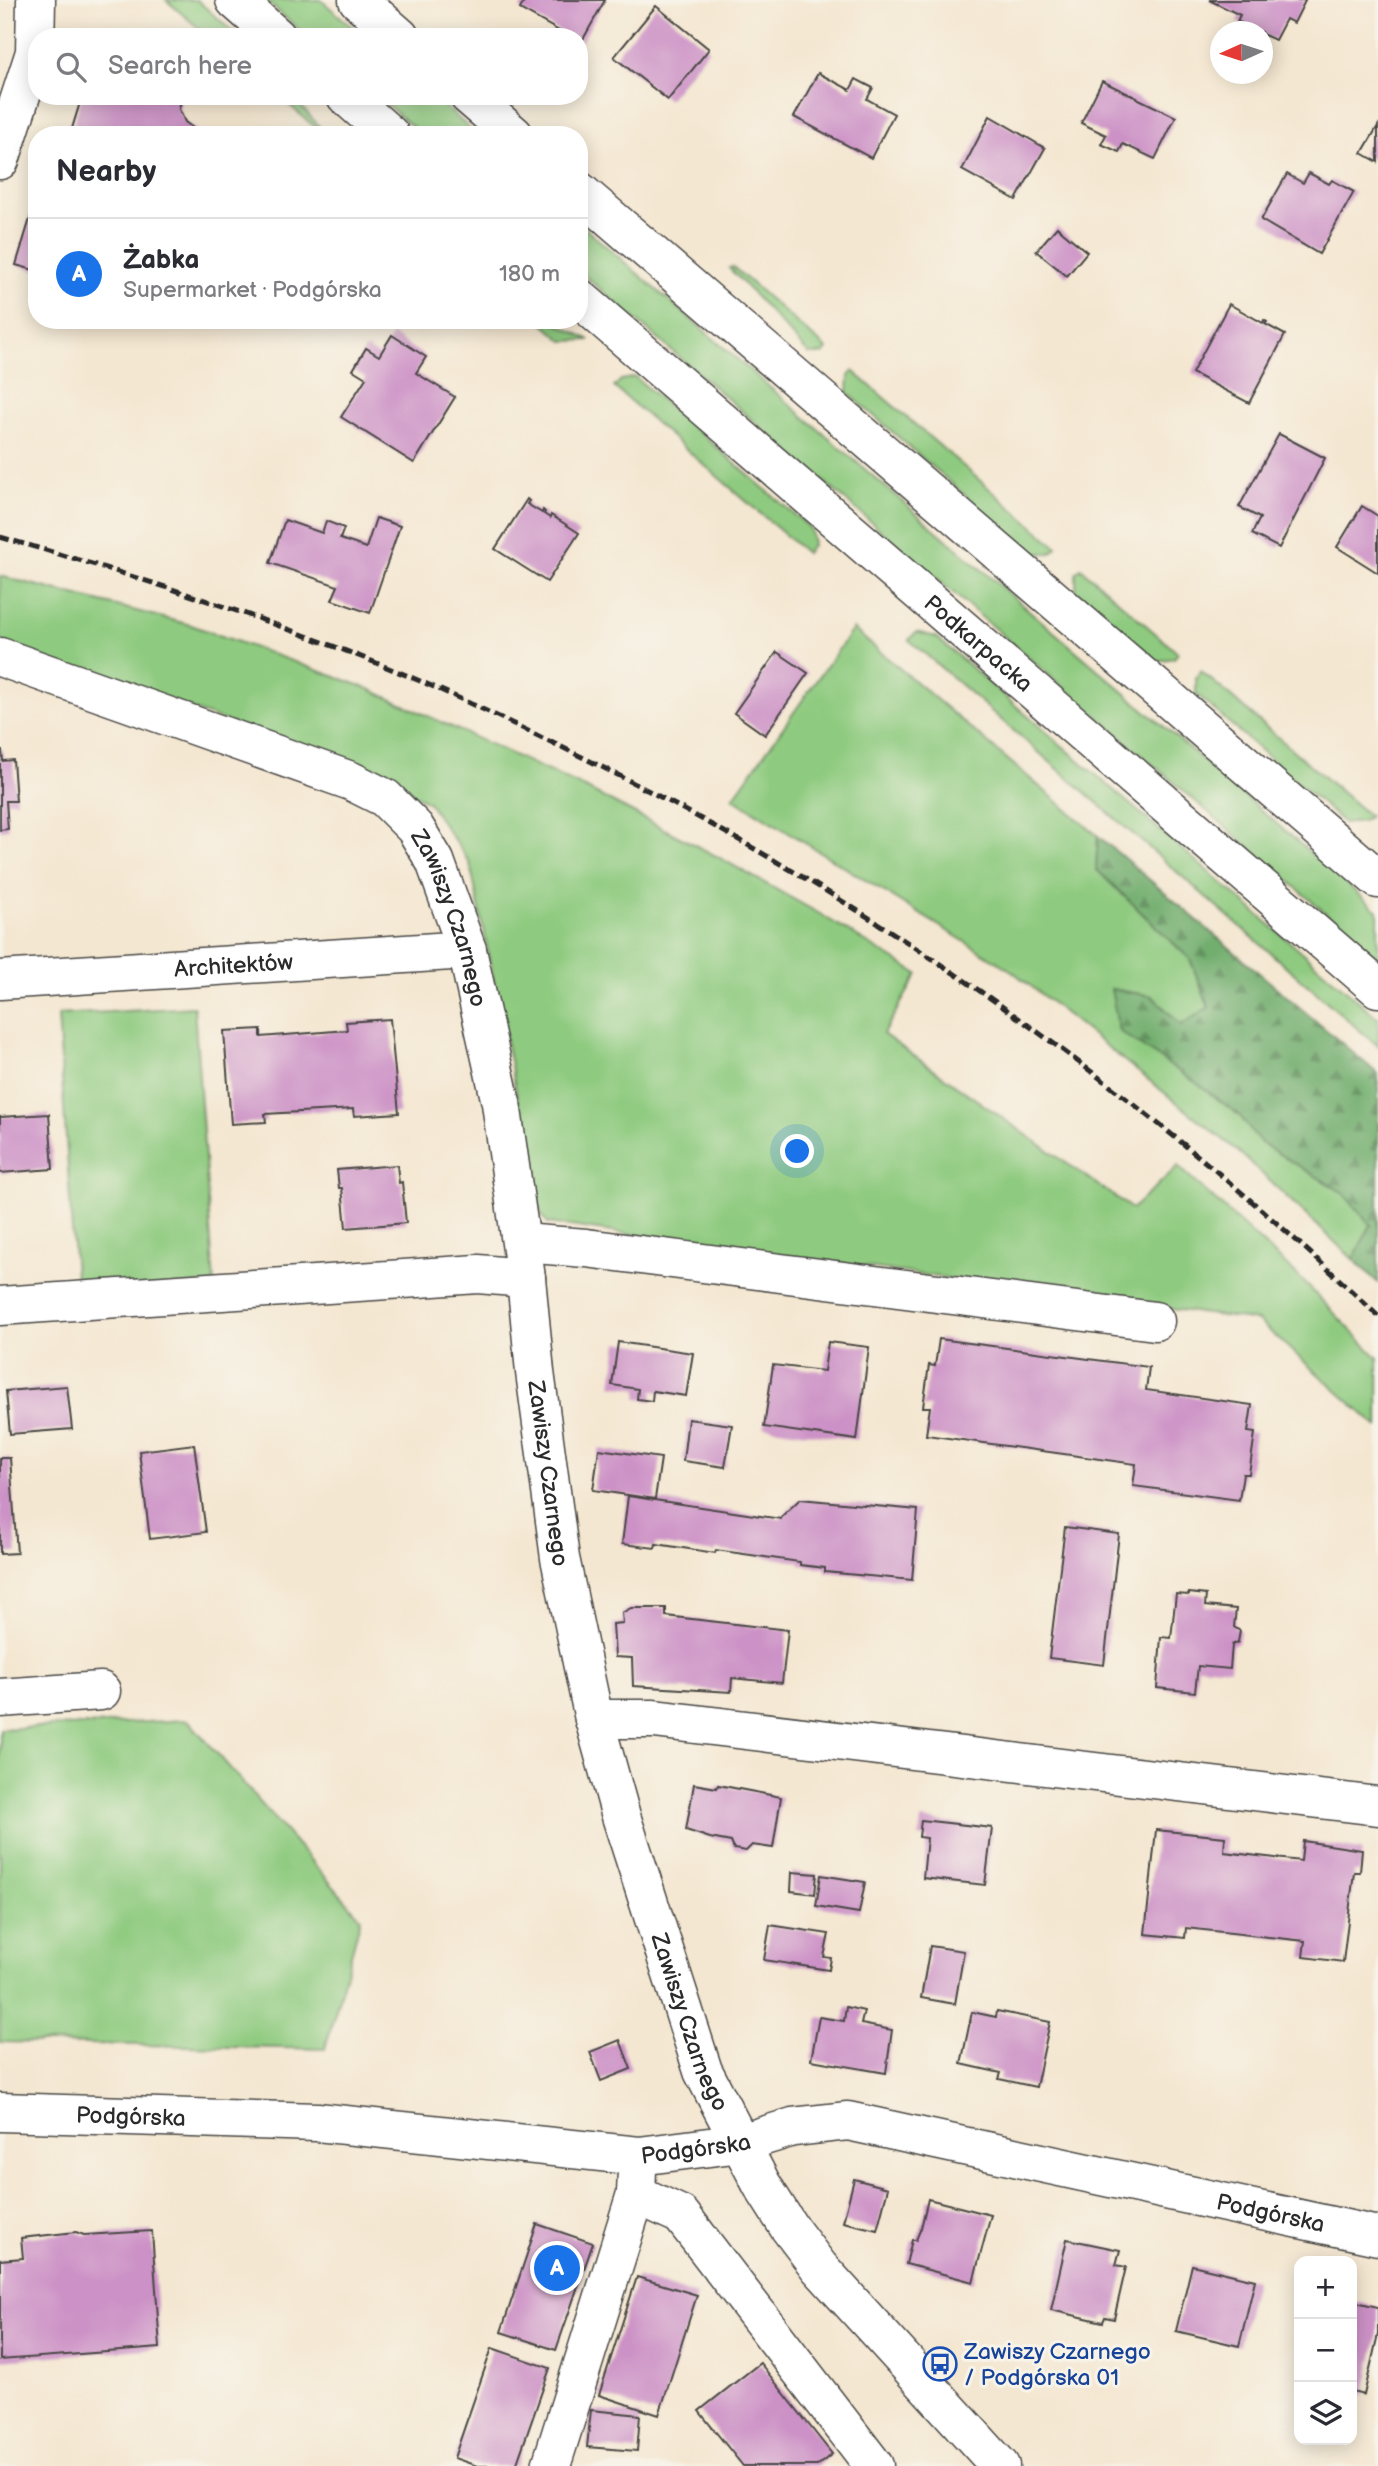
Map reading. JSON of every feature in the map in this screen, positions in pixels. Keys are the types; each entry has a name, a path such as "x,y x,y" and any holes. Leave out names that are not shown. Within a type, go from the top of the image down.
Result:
{"street":[{"path":"35,28 36,0"},
{"path":"235,0 267,28"},
{"path":"358,0 390,28"},
{"path":"0,160 28,74"},
{"path":"356,105 380,126"},
{"path":"479,105 504,126"},
{"path":"588,199 1378,879"},
{"name":"Podkarpacka","path":"588,306 1378,988"},
{"name":"Zawiszy Czarnego","path":"0,657 351,780 385,798 415,828 435,861 467,950 501,1103 524,1261 559,1558 594,1719 621,1816 703,2071 782,2216 818,2267 1000,2466"},
{"name":"Architektów","path":"0,980 467,950"},
{"path":"0,1306 478,1275 524,1261 586,1248 1155,1321"},
{"path":"0,1698 101,1691"},
{"path":"594,1719 654,1719 1378,1806"},
{"name":"Podgórska","path":"0,2112 317,2122 639,2155 741,2143 793,2127 848,2121 1378,2236"},
{"path":"551,2466 636,2193 639,2155"},
{"path":"636,2193 681,2215 874,2466"}],"green space":[{"path":"166,0 197,0 229,28 199,28"},
{"path":"265,0 321,0 354,28 298,28"},
{"path":"289,105 300,105 319,126 314,126"},
{"path":"387,105 443,105 467,126 412,126"},
{"path":"588,231 1378,911 1378,958 588,279"},
{"path":"733,267 827,349 823,354 809,354 729,268"},
{"path":"549,329 568,329 590,340 563,341"},
{"path":"853,371 1057,547 1051,553 1032,554 848,393 849,376"},
{"path":"635,377 810,528 813,544 806,553 614,387 621,380"},
{"path":"1081,568 1178,653 1174,658 1157,661 1076,591 1076,573"},
{"path":"0,576 191,625 367,688 583,787 718,857 820,914 918,974 883,1034 1132,1209 1178,1166 1298,1276 1378,1358 1378,1427 1258,1321 548,1223 541,1214 470,863 428,802 360,767 0,644"},
{"path":"853,629 1098,836 1096,869 1190,959 1209,1008 1181,1025 1152,996 1112,989 1119,1031 1239,1115 1261,1143 1342,1192 1371,1225 1353,1259 1240,1153 1012,971 733,798"},
{"path":"916,632 936,637 1378,1018 1378,1046 909,640"},
{"path":"1201,671 1369,816 1363,821 1344,823 1196,694 1196,677"},
{"path":"1098,836 1378,1074 1378,1283 1353,1259 1371,1225 1342,1192 1261,1143 1239,1115 1119,1031 1111,989 1152,996 1181,1025 1209,1007 1190,959 1096,869"},
{"path":"194,1007 214,1283 76,1292 58,1015"},
{"path":"188,1720 361,1918 325,2049 0,2042 0,1729"}],"building":[{"path":"525,0 605,0 588,30 588,28 554,28 520,9"},
{"path":"1209,0 1305,1 1294,23 1286,19 1275,40 1273,21 1237,21 1240,15"},
{"path":"656,6 709,49 668,100 614,57"},
{"path":"818,73 850,90 856,79 873,88 867,99 894,114 871,158 794,117"},
{"path":"1102,81 1176,117 1155,159 1123,144 1119,152 1101,144 1106,135 1081,123"},
{"path":"79,105 180,105 185,122 190,126 73,126"},
{"path":"990,116 1045,148 1016,200 962,170"},
{"path":"1378,126 1378,162 1362,153"},
{"path":"1309,173 1329,184 1332,180 1354,192 1319,254 1261,220 1287,174 1303,183"},
{"path":"28,225 28,268 16,265"},
{"path":"1057,227 1087,252 1067,276 1036,251"},
{"path":"1229,304 1263,323 1264,320 1267,322 1265,324 1285,335 1249,403 1192,373"},
{"path":"392,335 426,357 416,373 455,397 414,463 341,417 366,378 353,370 366,348 379,356"},
{"path":"1279,434 1325,458 1279,548 1252,534 1260,518 1239,507"},
{"path":"527,499 527,504 542,513 543,510 550,518 551,515 579,533 547,582 495,549"},
{"path":"1362,506 1378,516 1378,573 1337,547"},
{"path":"376,518 400,526 370,613 332,600 338,586 270,563 285,520 322,533 326,521 344,528 340,539 366,548"},
{"path":"777,652 808,673 765,735 734,713"},
{"path":"0,750 3,761 13,760 16,801 6,801 8,829 0,830"},
{"path":"390,1019 399,1113 354,1116 353,1109 265,1114 266,1122 231,1124 224,1031 261,1029 261,1037 347,1030 346,1022"},
{"path":"49,1114 53,1169 0,1173 0,1117"},
{"path":"397,1165 399,1183 402,1182 406,1223 346,1228 342,1188 339,1188 337,1170"},
{"path":"939,1339 1149,1367 1146,1390 1252,1405 1248,1432 1255,1433 1249,1474 1243,1474 1239,1500 1133,1486 1136,1464 926,1435 930,1407 923,1407 929,1365 935,1366"},
{"path":"618,1342 693,1353 686,1396 653,1391 652,1401 637,1399 638,1389 612,1385"},
{"path":"828,1342 869,1347 857,1440 764,1427 773,1365 824,1371"},
{"path":"67,1386 72,1429 10,1434 6,1391"},
{"path":"688,1419 732,1425 725,1467 683,1461"},
{"path":"194,1444 206,1532 150,1539 139,1451"},
{"path":"599,1449 661,1458 655,1499 593,1490"},
{"path":"0,1458 10,1458 17,1553 0,1554"},
{"path":"628,1496 781,1519 800,1499 918,1510 912,1580 825,1572 825,1568 800,1565 800,1562 716,1550 715,1553 656,1544 655,1548 622,1544"},
{"path":"1065,1527 1119,1534 1104,1665 1049,1658"},
{"path":"1176,1594 1206,1595 1205,1606 1236,1609 1234,1627 1240,1631 1238,1642 1232,1645 1230,1669 1198,1666 1195,1692 1157,1688 1161,1637 1171,1638"},
{"path":"631,1608 666,1608 666,1616 788,1630 782,1683 732,1678 731,1692 633,1686 632,1658 615,1657 613,1624 623,1623 622,1613"},
{"path":"694,1784 717,1788 718,1785 781,1797 773,1848 752,1845 746,1851 734,1849 731,1842 686,1830"},
{"path":"921,1820 992,1828 985,1885 923,1878 927,1838 919,1837"},
{"path":"1156,1830 1225,1837 1224,1852 1301,1861 1303,1841 1362,1850 1360,1872 1354,1872 1343,1962 1303,1957 1305,1941 1186,1928 1185,1938 1145,1934"},
{"path":"792,1872 817,1874 815,1894 791,1891"},
{"path":"821,1875 865,1882 859,1913 816,1906"},
{"path":"770,1925 829,1934 824,1957 831,1958 829,1970 764,1960"},
{"path":"930,1946 964,1951 955,2004 921,1998"},
{"path":"846,2007 864,2011 861,2024 892,2030 886,2073 811,2060 819,2017 844,2021"},
{"path":"997,2011 1050,2022 1036,2087 999,2079 1001,2073 961,2064 972,2012 996,2017"},
{"path":"620,2040 631,2069 601,2081 590,2052"},
{"path":"854,2179 888,2188 877,2230 843,2222"},
{"path":"928,2199 991,2215 973,2282 906,2264 912,2240 916,2240 921,2228"},
{"path":"537,2224 593,2243 556,2350 501,2332"},
{"path":"152,2231 160,2348 0,2360 0,2260 23,2258 21,2238 76,2232 84,2235"},
{"path":"1067,2239 1120,2250 1116,2265 1126,2267 1114,2319 1105,2317 1103,2322 1051,2310"},
{"path":"1192,2265 1255,2280 1239,2346 1176,2331"},
{"path":"637,2277 697,2295 659,2415 599,2395"},
{"path":"1357,2302 1378,2307 1378,2334 1364,2395 1357,2393"},
{"path":"492,2348 550,2368 516,2466 477,2466 454,2458"},
{"path":"760,2363 832,2454 817,2466 743,2466 699,2411"},
{"path":"591,2410 640,2415 637,2451 587,2447"}],"railway":[{"path":"0,537 200,598 299,633 415,679 663,798 773,860 881,926 986,996 1089,1070 1188,1148 1284,1230 1378,1316"}],"place":[{"name":"Żabka","path":"557,2268"},
{"name":"Zawiszy Czarnego / Podgórska 01","path":"940,2364"}]}
